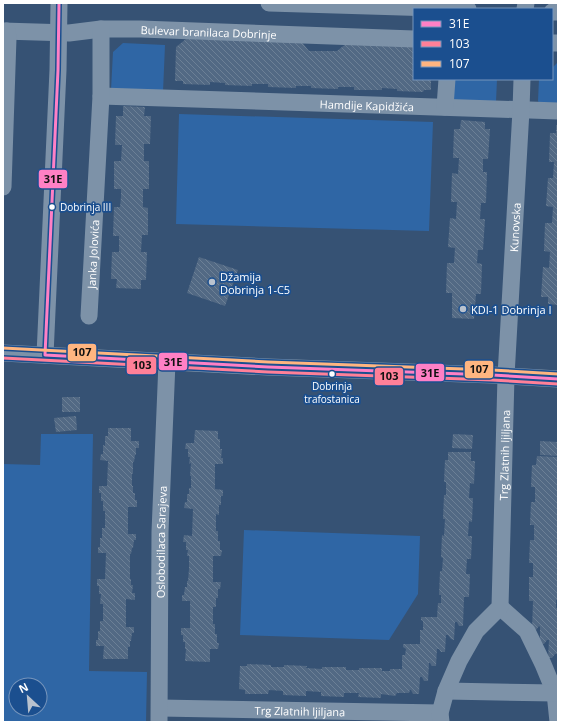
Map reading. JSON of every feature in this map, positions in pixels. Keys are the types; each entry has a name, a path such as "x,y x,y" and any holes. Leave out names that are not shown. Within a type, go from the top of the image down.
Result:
{"street":[{"path":"45,355 57,93 59,3"},
{"path":"269,3 435,8"},
{"name":"Bulevar branilaca Dobrinje","path":"5,31 69,33 101,29 413,39"},
{"name":"Janka Jolovića","path":"89,316 100,96 101,29"},
{"path":"3,187 8,38 5,31"},
{"path":"445,107 447,80"},
{"name":"Kunovska","path":"506,376 522,80"},
{"name":"Hamdije Kapidžića","path":"100,96 558,111"},
{"path":"3,352 268,367 558,379"},
{"name":"Oslobodilaca Sarajeva","path":"160,715 160,532 167,362"},
{"name":"Trg Zlatnih ljiljana","path":"160,715 441,717 446,691 459,660 476,631 500,606 506,376"},
{"path":"500,606 527,631 555,693 558,722"},
{"path":"446,691 555,693"}],"shaded area":[{"path":"123,43 165,45 163,92 111,90 113,52"},
{"path":"558,62 558,108 542,107 538,101 539,80 553,80 553,67"},
{"path":"441,80 497,80 496,102 446,104"},
{"path":"179,114 433,122 429,231 176,224"},
{"path":"41,434 93,434 89,671 147,672 146,722 3,722 3,464 40,465"},
{"path":"244,530 420,536 418,594 389,640 240,635"}],"building":[{"path":"186,39 301,41 309,51 337,51 347,43 413,45 413,80 431,80 431,90 424,90 423,92 397,91 397,89 382,88 382,90 354,90 354,87 338,87 338,89 311,88 311,86 296,86 296,88 268,87 268,84 252,84 252,86 225,85 225,83 210,82 210,85 183,84 183,81 175,81 176,47"},
{"path":"123,106 145,107 144,116 151,116 150,144 144,144 144,161 149,161 149,189 143,189 143,207 148,208 148,235 142,235 141,252 147,252 146,280 141,280 141,289 116,288 117,279 111,279 112,252 119,252 119,236 113,236 114,207 120,207 121,197 121,189 114,189 114,161 121,161 122,145 115,145 116,116 123,116"},
{"path":"461,120 485,122 485,129 490,129 488,159 483,159 483,172 487,172 486,203 481,203 480,219 485,219 483,250 478,250 477,263 482,264 481,294 476,294 474,319 452,318 452,293 446,293 447,263 454,263 455,248 448,247 450,218 456,219 457,202 451,202 452,173 458,174 459,158 453,158 454,129 460,129"},
{"path":"556,125 558,125 558,305 548,304 548,297 541,297 543,267 549,268 550,252 544,251 545,223 552,223 553,207 546,206 548,178 553,178 554,162 549,162 550,133 556,133"},
{"name":"Džamija Dobrinja 1-C5","path":"199,257 238,270 225,306 187,293"},
{"path":"62,397 80,397 80,412 62,412"},
{"path":"76,416 77,430 56,432 54,418"},
{"path":"108,428 131,428 131,441 139,441 139,448 136,448 136,455 133,462 132,474 133,493 135,493 135,500 137,500 137,507 128,507 128,534 136,534 136,540 134,540 133,548 130,554 130,579 131,585 133,585 132,593 135,593 135,600 126,599 126,627 134,627 130,647 128,647 128,659 103,659 104,646 96,646 98,631 100,631 100,621 103,621 103,604 100,604 101,594 99,594 97,579 105,579 106,553 98,553 100,538 102,538 102,528 105,528 105,511 103,511 103,501 101,501 99,486 107,486 108,461 100,460 101,454 103,454 103,445 105,446 105,436 108,436"},
{"path":"195,430 218,431 220,449 222,449 221,458 223,458 223,464 215,464 215,489 223,490 221,505 219,505 219,515 216,514 216,531 218,531 220,550 222,550 221,556 213,556 213,582 221,582 220,589 218,589 218,598 216,598 216,607 213,607 213,624 215,624 217,643 219,643 218,649 210,649 210,662 185,661 185,642 183,642 183,635 181,635 181,628 190,628 190,601 182,601 182,595 184,595 185,587 187,587 189,569 189,556 187,556 188,550 186,550 186,542 183,542 184,535 192,536 193,509 184,508 185,502 187,502 187,494 189,494 189,488 191,488 191,463 189,464 190,457 188,457 188,449 185,449 186,443 194,443"},
{"path":"453,434 473,435 472,449 452,448"},
{"path":"540,441 558,442 558,456 540,455"},
{"path":"448,452 471,452 471,461 475,461 474,484 470,483 469,498 473,498 472,522 469,521 468,536 472,536 471,559 467,559 466,574 470,574 469,597 464,597 463,626 459,626 457,622 455,622 454,640 446,635 445,652 441,652 437,649 436,666 432,666 429,663 428,681 424,681 422,677 420,677 419,694 413,694 410,690 409,693 397,693 395,696 381,694 381,698 358,697 359,693 344,693 344,697 321,696 321,692 306,691 306,696 283,695 283,691 269,690 268,694 245,694 245,690 239,689 240,666 247,666 247,664 271,665 271,667 284,667 284,665 307,666 306,668 322,669 322,667 346,667 346,670 359,670 359,668 382,668 382,671 390,671 390,669 402,669 402,655 405,655 406,649 403,647 403,644 420,644 420,630 423,630 423,621 421,620 421,617 437,617 438,603 441,603 441,595 439,595 440,571 442,571 443,558 441,557 442,535 444,536 445,519 443,519 444,495 446,495 446,482 444,482 445,460 448,460"},
{"path":"537,456 558,457 558,600 556,600 556,608 558,608 558,654 555,654 552,658 548,658 549,640 547,640 544,644 540,644 540,627 539,626 536,630 532,630 533,601 529,601 529,577 533,577 533,563 529,563 530,540 534,540 534,525 530,525 531,502 535,502 535,487 531,487 532,465 536,465"}],"transit line":[{"name":"31E","path":"45,355 58,70 59,3"},
{"name":"107","path":"3,348 268,362 492,370 558,374"},
{"name":"31E","path":"45,355 268,367 492,375 558,379"},
{"name":"103","path":"3,358 268,372 492,380 558,384"}],"place":[{"name":"Dobrinja III","path":"52,207"},
{"name":"Džamija Dobrinja 1-C5","path":"212,282"},
{"name":"KDI-1 Dobrinja I","path":"463,309"},
{"name":"Dobrinja trafostanica","path":"332,374"}]}
